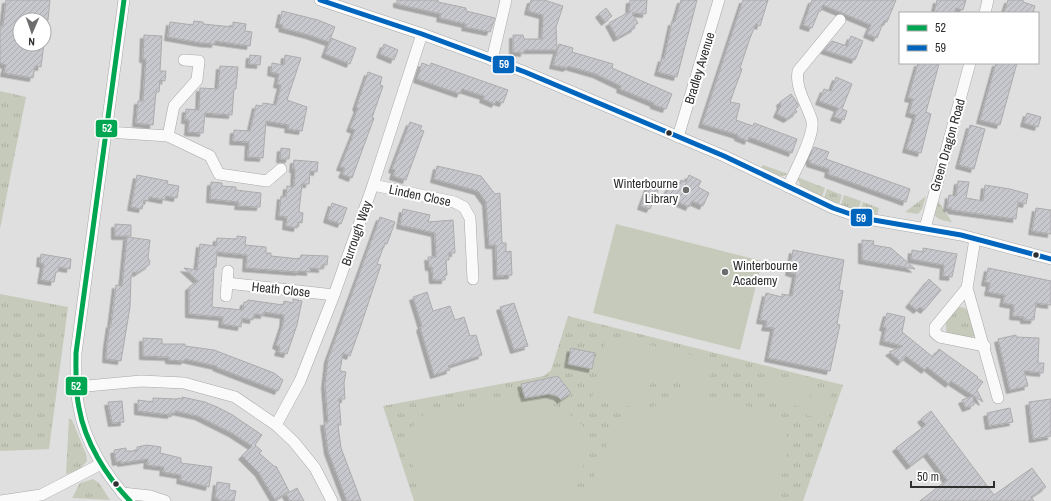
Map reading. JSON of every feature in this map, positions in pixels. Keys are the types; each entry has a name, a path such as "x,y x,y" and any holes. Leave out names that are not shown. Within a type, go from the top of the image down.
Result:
{"street":[{"path":"320,0 422,34 614,108 724,156 833,208 862,218 924,228 975,239 1051,259"},
{"path":"492,60 506,0"},
{"name":"Bradley Avenue","path":"678,136 719,0"},
{"path":"985,12 988,0"},
{"path":"127,1 76,353 76,386 79,408 85,431 101,464 122,493 130,501"},
{"path":"788,187 812,133 812,122 796,81 798,71 840,20"},
{"name":"Burrough Way","path":"276,425 300,381 334,295 373,185 422,34"},
{"path":"168,136 174,106 197,80 199,61 184,60"},
{"name":"Green Dragon Road","path":"924,228 970,64"},
{"path":"107,132 168,136 210,156 219,174 266,181 281,169"},
{"name":"Linden Close","path":"373,185 454,202 464,206 470,218 473,280"},
{"path":"975,239 967,288 985,346 998,398"},
{"path":"226,296 228,271"},
{"name":"Heath Close","path":"227,283 334,295"},
{"path":"967,288 935,327 934,333 940,337 985,346"},
{"path":"76,386 141,381 184,382 235,397 276,425 294,442 315,468 332,501"},
{"path":"0,501 40,498 101,464"},
{"path":"122,493 150,496 165,501"}],"green space":[{"path":"0,91 26,97 0,229"},
{"path":"763,165 788,174 781,176 774,175 761,168"},
{"path":"797,177 825,188 822,197 801,187"},
{"path":"827,189 842,195 839,204 824,198"},
{"path":"844,195 861,201 858,211 841,205"},
{"path":"926,196 922,209 918,214 905,212"},
{"path":"936,198 952,222 941,220 935,216 934,209"},
{"path":"863,202 879,208 877,215 860,212"},
{"path":"616,224 762,261 740,350 593,313"},
{"path":"0,294 68,307 49,449 0,451"},
{"path":"960,307 965,308 972,321 974,336 971,338 950,335 946,331 946,321 955,310"},
{"path":"568,316 843,385 803,501 414,501 383,406 544,376 551,370"},
{"path":"607,335 714,360 707,390 652,377 644,410 592,398"},
{"path":"772,375 812,387 806,409 766,397"},
{"path":"814,386 832,391 823,420 806,415"},
{"path":"690,391 762,410 782,426 788,439 787,455 771,501 590,501 588,491 602,456 611,436 626,418"},
{"path":"521,398 563,408 585,428 585,461 571,501 423,501 406,442 412,427 425,413"},
{"path":"69,418 72,420 86,454 87,461 78,471 66,474"},
{"path":"93,479 99,483 110,500 72,498 80,483"}],"building":[{"path":"6,0 50,0 49,12 12,12 12,52 43,52 41,67 35,66 33,78 4,73 6,65 0,63 0,26 3,26"},
{"path":"397,0 438,0 438,2 466,8 466,11 495,18 490,32 465,27 466,24 440,18 441,14 397,4"},
{"path":"531,0 544,0 563,6 556,27 557,50 524,50 524,53 513,52 513,35 523,35 524,39 542,39 543,15 528,11"},
{"path":"630,0 647,0 646,14 632,13 638,23 634,26 635,28 617,38 609,23 629,12"},
{"path":"681,0 697,0 677,77 658,72 662,58 664,59 672,22 674,22"},
{"path":"743,0 768,0 760,26 756,24 750,38 740,68 742,69 730,102 740,104 736,120 753,126 754,123 797,139 792,153 749,137 748,141 738,137 738,135 702,124"},
{"path":"812,0 896,0 887,22 884,21 877,38 867,34 871,25 823,5 812,28 803,25"},
{"path":"937,0 966,0 963,10 956,8 954,12 934,12"},
{"path":"1008,0 1023,0 1023,2 1035,6 1033,12 1004,12"},
{"path":"606,8 612,16 605,22 599,14"},
{"path":"282,11 318,20 335,27 329,42 282,28 283,25 279,24"},
{"path":"194,21 203,22 203,24 233,27 233,22 246,24 245,31 252,32 250,46 215,41 215,44 202,43 168,37 170,22 193,25"},
{"path":"144,35 162,36 160,71 166,71 165,81 160,80 159,92 156,92 153,125 136,123 138,101 143,101 146,59 143,59"},
{"path":"851,36 863,41 855,60 824,50 832,41 847,46"},
{"path":"331,38 356,48 350,64 325,54"},
{"path":"384,44 398,50 394,60 380,54"},
{"path":"559,44 573,48 572,52 613,64 612,68 672,94 666,109 620,89 621,86 596,74 568,66 567,68 553,65"},
{"path":"250,55 261,56 260,65 249,64"},
{"path":"285,55 301,58 287,100 307,107 302,131 288,129 289,125 266,121 263,158 248,157 249,142 233,141 234,130 250,131 256,105 262,106 263,103 276,105 281,85 277,84 279,74 271,72 272,63 284,65"},
{"path":"422,63 430,66 431,63 508,90 503,103 496,101 495,104 483,99 484,96 462,89 460,94 417,79"},
{"path":"918,64 939,64 926,112 931,114 921,153 906,149 916,115 909,113 913,99 908,98"},
{"path":"996,64 1017,64 1000,125 980,120"},
{"path":"220,66 238,67 236,89 234,89 232,115 205,113 203,133 188,132 189,120 185,120 186,109 199,110 200,88 218,89"},
{"path":"368,72 382,77 380,85 383,86 372,118 374,118 352,178 342,174 345,168 340,167 355,130 350,128 358,108 356,107"},
{"path":"836,77 852,84 842,109 847,111 844,120 834,117 838,108 819,101 824,89 831,91"},
{"path":"791,94 798,104 798,107 795,109 797,112 787,119 777,114 781,105 780,102"},
{"path":"1027,113 1041,117 1038,127 1024,123"},
{"path":"410,122 422,126 420,130 424,131 406,180 393,176 395,170 392,169"},
{"path":"970,125 985,129 974,169 959,165"},
{"path":"814,147 829,152 826,159 910,189 906,202 828,174 829,169 810,163 810,160 808,160"},
{"path":"281,148 290,149 289,159 280,159"},
{"path":"294,160 318,162 317,172 310,171 309,184 302,184 299,212 303,213 302,223 298,222 297,228 286,226 287,217 279,216 281,196 286,197 287,186 294,187"},
{"path":"437,166 481,176 495,194 500,193 502,243 506,243 506,252 511,251 512,275 497,276 496,245 489,245 486,202 478,191 434,179"},
{"path":"137,175 168,181 167,184 179,186 177,198 166,196 165,200 149,197 148,201 144,200 142,209 131,207"},
{"name":"Winterbourne Library","path":"689,175 701,181 698,187 709,193 703,206 692,201 689,207 665,196 673,180 680,183 681,180 686,182"},
{"path":"958,181 969,182 966,198 983,201 985,185 1010,189 1028,194 1026,204 1018,202 1016,219 951,210 952,208 947,208 949,195 956,196"},
{"path":"211,182 222,183 222,186 236,187 236,190 261,193 260,207 238,206 239,202 210,199"},
{"path":"649,184 659,188 650,209 641,206"},
{"path":"332,203 347,208 341,224 327,219"},
{"path":"1036,208 1051,210 1051,234 1032,231"},
{"path":"403,209 430,215 428,222 453,220 455,253 449,253 449,260 446,260 447,275 445,275 445,280 433,280 432,267 429,267 428,257 436,257 435,233 400,225"},
{"path":"380,217 395,222 387,244 385,243 377,264 381,265 350,356 343,353 340,371 346,372 344,383 345,399 339,399 341,425 338,425 341,448 361,501 347,501 328,451 324,422 328,422 325,385 328,359"},
{"path":"115,224 131,225 131,236 115,236"},
{"path":"237,236 246,237 245,245 266,247 266,253 271,253 271,256 300,259 301,255 328,256 327,265 322,265 322,269 310,268 310,272 299,272 246,268 247,255 217,252 216,267 214,267 212,307 243,310 244,302 247,302 248,300 283,305 284,301 293,303 293,299 302,301 297,325 287,354 278,352 280,347 276,345 283,324 284,315 264,312 264,315 254,314 253,320 242,318 241,327 222,324 223,317 189,314 189,287 198,281 184,268 197,270 200,244 216,246 217,238 237,239"},
{"path":"127,237 150,240 148,258 150,261 149,265 137,273 133,272 131,277 130,307 121,361 106,359 116,285 122,286"},
{"path":"862,240 874,241 873,245 891,248 915,269 862,260"},
{"path":"923,248 957,254 952,277 943,276 944,265 911,259 912,250 923,252"},
{"path":"793,250 844,260 839,290 843,291 837,324 840,325 830,371 768,358 774,328 765,327 767,321 760,320 766,293 782,297 782,294 792,296 796,274 789,272"},
{"path":"41,254 71,259 70,269 59,267 58,272 56,272 54,282 41,280 44,264 40,263"},
{"path":"988,268 1051,281 1051,305 1036,303 1034,320 1024,320 1024,317 1013,316 1014,305 1003,303 1005,295 988,292 990,283 985,282"},
{"path":"929,279 941,290 924,310 920,307 917,310 909,304"},
{"path":"427,292 433,311 450,306 455,320 464,317 470,336 476,335 482,355 448,366 450,370 434,375 413,297"},
{"path":"514,303 528,346 514,350 500,307"},
{"path":"887,313 905,317 902,332 933,357 939,349 978,377 977,378 983,382 977,390 983,402 951,381 949,384 927,367 925,370 906,356 901,362 889,352 903,346 883,341 886,328 883,327"},
{"path":"1016,335 1016,337 1039,338 1038,363 1044,363 1043,373 1024,371 1028,386 1010,390 998,339"},
{"path":"143,338 162,339 162,344 185,344 185,346 214,350 274,373 283,380 278,391 216,367 217,366 185,359 184,361 169,360 169,357 143,356"},
{"path":"571,348 595,353 592,369 568,364"},
{"path":"558,376 571,393 561,400 557,396 549,394 525,398 521,384"},
{"path":"973,396 974,405 966,408 962,400"},
{"path":"182,397 205,402 217,407 231,414 262,435 255,445 262,451 259,453 275,467 276,466 289,491 275,500 259,473 242,456 252,446 232,433 198,416 175,411 175,413 171,413 171,415 138,411 138,400 153,402 153,398 182,399"},
{"path":"1051,399 1051,436 1033,439 1029,402"},
{"path":"122,401 124,422 112,423 108,402"},
{"path":"1010,408 1013,422 989,426 987,413"},
{"path":"931,411 994,495 1032,468 1046,487 1031,497 1034,501 920,501 947,480 927,453 910,466 896,448 926,425 921,419"},
{"path":"147,445 161,447 160,453 181,458 181,463 212,467 209,487 180,480 181,475 163,472 164,467 147,465 148,459 121,463 121,461 116,462 114,450 126,448 126,451 137,451 137,447"},
{"path":"217,482 230,484 229,490 236,491 234,501 219,501 219,499 215,498"},
{"path":"297,488 304,501 290,501 286,494"}],"transit line":[{"name":"52","path":"124,0 76,353 76,387 82,421 91,446 105,470 130,501"},
{"name":"59","path":"320,0 422,34 525,72 724,156 833,208 862,218 961,235 1051,259"}],"place":[{"name":"Winterbourne Library","path":"686,190"},
{"name":"Winterbourne Academy","path":"725,272"}]}
